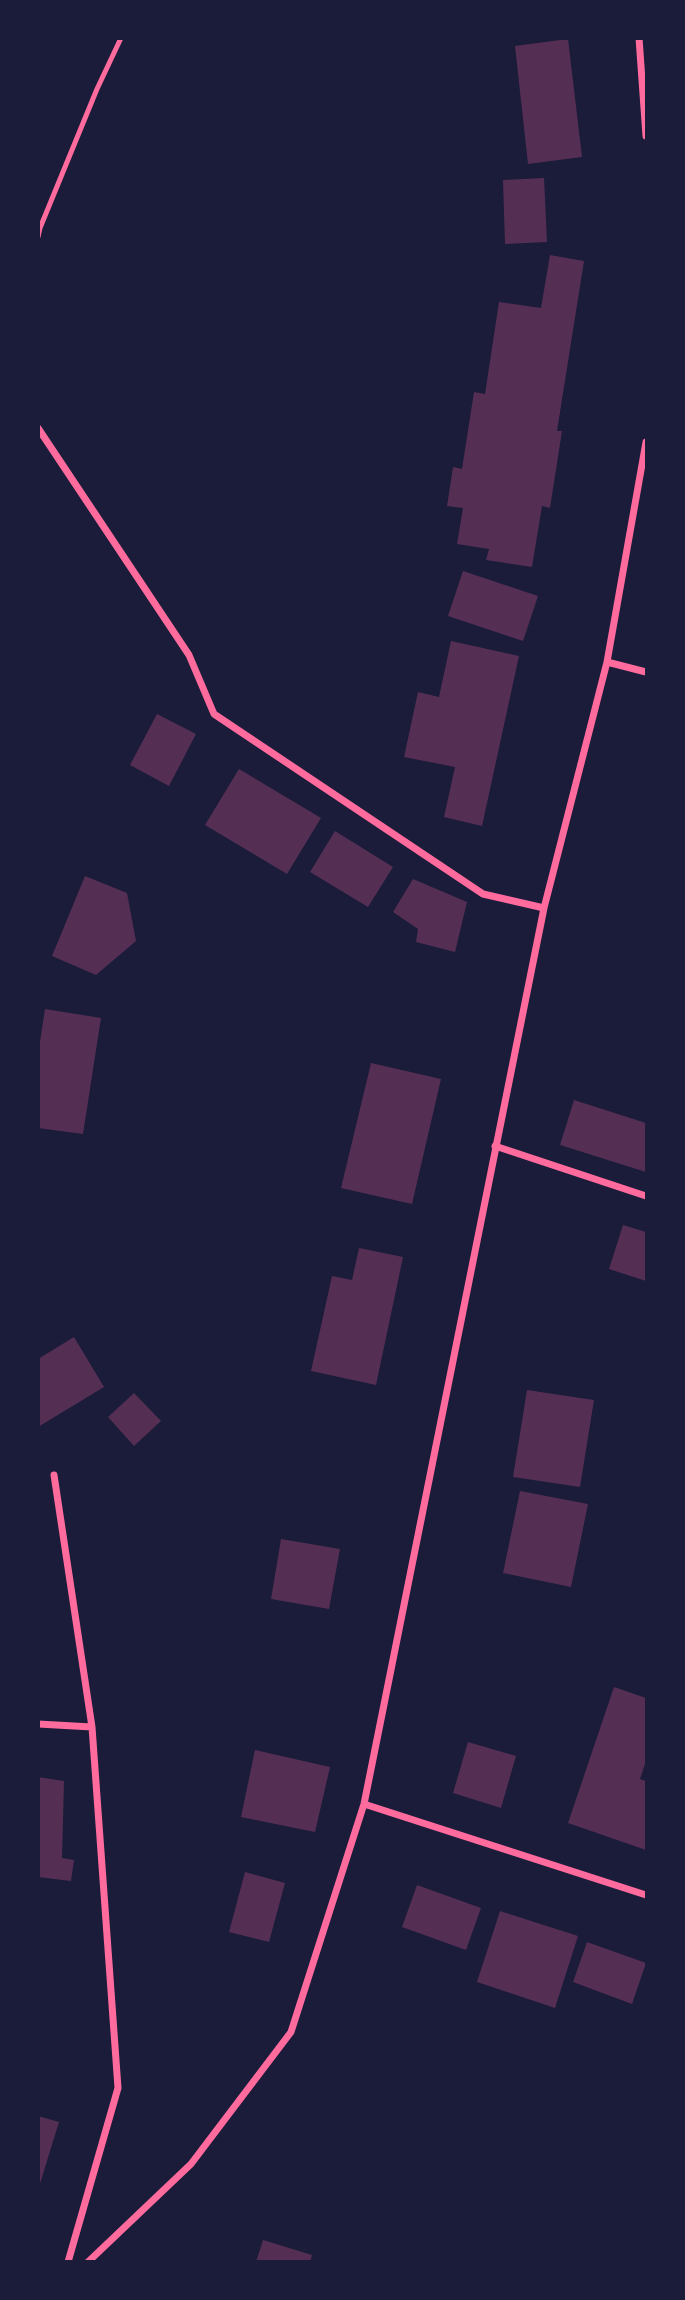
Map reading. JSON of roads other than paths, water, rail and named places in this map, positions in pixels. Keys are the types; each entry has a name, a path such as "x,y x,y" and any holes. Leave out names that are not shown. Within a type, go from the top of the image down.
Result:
{"street":[{"path":"639,38 646,136"},
{"path":"38,428 189,655 214,714 483,894 544,908"},
{"path":"88,2262 191,2164 291,2032 364,1804 544,908 607,662 646,442"},
{"path":"607,662 646,673"},
{"path":"495,1146 646,1196"},
{"path":"54,1475 92,1727 118,2088 68,2262"},
{"path":"38,1724 92,1727"},
{"path":"364,1804 646,1895"}],"lane":[{"path":"38,237 97,89 121,38"}]}
